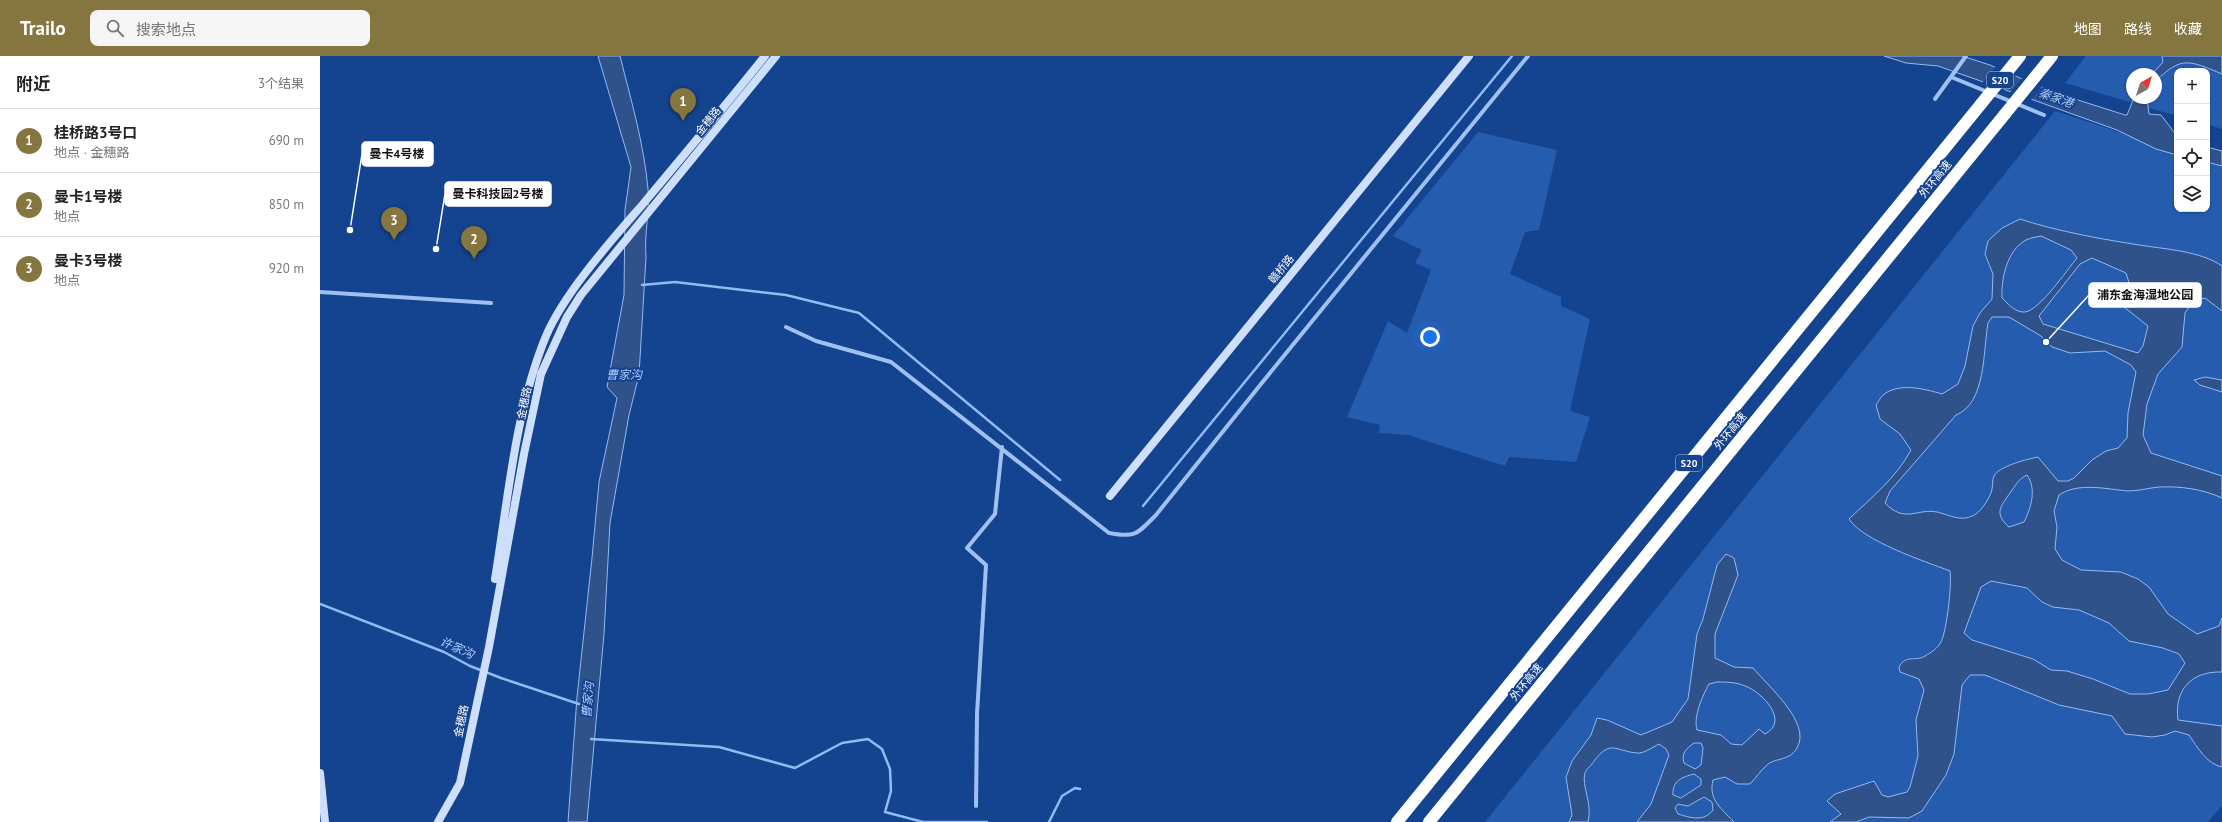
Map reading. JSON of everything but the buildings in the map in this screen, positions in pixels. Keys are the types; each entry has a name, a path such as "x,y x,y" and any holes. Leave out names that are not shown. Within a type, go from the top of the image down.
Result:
{"highway":[{"name":"外环高速","path":"1397,822 2020,56"},
{"name":"外环高速","path":"1429,822 2052,56"}],"street":[{"name":"金穗路","path":"487,646 515,452 531,377 547,335 561,308 606,247 671,171 765,56"},
{"name":"金穗路","path":"432,822 455,781 487,646 541,374 567,317 581,295 776,56"},
{"name":"赣桥路","path":"1110,496 1469,56"},
{"path":"786,327 816,341 891,362 1002,447 1109,533 1128,536 1140,532 1156,516 1261,384 1528,56"},
{"path":"1935,99 1966,56"},
{"path":"1952,75 2044,115"},
{"path":"671,171 677,177"},
{"path":"320,292 491,303"},
{"path":"976,806 977,714 986,565 967,548 995,514 1002,447"},
{"name":"金穗路","path":"438,822 460,782 479,680"},
{"path":"320,773 325,822"}],"shaded area":[{"path":"2086,56 2222,56 2222,129 2210,125 2210,68 2174,68 2174,115 2136,104 2162,104 2162,68 2126,68 2126,101 2065,83"},
{"path":"2055,111 2174,150 2174,212 2210,212 2210,162 2222,166 2222,806 2208,822 1485,822"},
{"path":"1478,132 1557,150 1539,230 1525,232 1510,274 1561,297 1561,306 1590,319 1570,411 1590,417 1576,462 1509,457 1505,466 1408,435 1379,433 1380,425 1347,417 1388,321 1407,333 1431,270 1415,263 1422,250 1393,236"}],"water":[{"name":"曹家沟","path":"598,56 620,56 637,122 646,172 648,206 639,375 629,415 610,523 604,634 587,822 568,822 577,697 599,482 617,398 607,387 624,295 625,210 631,167"},
{"name":"秦家港","path":"1884,56 1962,56 1990,65 2053,92 2125,115 2127,115 2132,104 2148,104 2149,114 2161,115 2174,132 2174,154 2156,149 2117,130 1938,66 1906,63"},
{"path":"2162,56 2222,56 2222,74 2210,69 2210,68 2193,63 2186,63 2172,67 2162,76 2162,68 2158,68 2163,62"},
{"path":"2210,148 2222,151 2222,166 2210,163"},
{"path":"2020,219 2079,234 2193,254 2204,257 2222,266 2222,311 2205,298 2193,301 2185,313 2182,347 2158,374 2147,404 2143,435 2151,453 2222,476 2222,498 2199,490 2175,487 2159,487 2128,491 2084,487 2067,491 2059,495 2054,511 2057,527 2055,549 2062,560 2081,570 2121,572 2138,579 2149,587 2168,614 2197,634 2219,626 2222,618 2222,672 2201,675 2193,679 2182,691 2177,709 2178,720 2222,726 2222,767 2207,759 2189,735 2175,731 2165,735 2152,737 2125,734 2112,716 2059,705 1985,675 1970,675 1962,685 1954,754 1946,775 1922,811 1909,818 1869,817 1856,822 1830,822 1841,814 1827,801 1835,794 1874,781 1882,795 1888,797 1907,792 1910,787 1918,756 1916,720 1924,690 1919,679 1900,672 1899,667 1908,659 1921,658 1938,646 1943,636 1948,607 1950,571 1895,550 1867,535 1856,527 1849,519 1891,478 1911,450 1900,434 1880,419 1876,405 1883,395 1889,391 1912,388 1942,394 1958,384 1965,366 1973,326 1980,313 1992,299 1993,274 1985,254 1988,241 2002,228","holes":["2041,236 2071,250 2077,258 2053,289 2038,304 2031,310 2022,312 2012,308 2002,298 2002,290 2004,274 2010,258 2019,245 2028,239","2092,258 2126,273 2131,289 2126,297 2124,307 2148,326 2143,346 2138,353 2043,324 2039,316 2080,264","1992,317 2009,317 2041,336 2052,347 2070,353 2105,351 2131,365 2136,372 2128,413 2127,438 2118,448 2106,451 2092,460 2074,478 2068,481 2058,481 2038,457 2007,466 1997,472 1994,476 1988,499 1978,512 1971,517 1956,518 1930,511 1911,514 1899,513 1885,503 1890,491 1956,415 1966,409 1973,400 1978,388 1984,362 1988,323","2027,475 2030,480 2032,486 2031,505 2024,522 2009,527 2001,518 2000,510 2001,506 2021,478","1991,581 2027,588 2042,602 2053,607 2079,610 2109,623 2129,641 2163,648 2179,654 2185,663 2168,690 2148,694 2130,694 2093,679 2067,671 2051,670 2033,659 1972,640 1964,633 1981,587"]},
{"path":"2205,377 2222,380 2222,392 2200,385 2194,380"},
{"path":"1726,554 1734,558 1738,575 1715,634 1715,658 1734,667 1753,668 1768,684 1786,705 1798,727 1800,738 1797,748 1790,755 1769,763 1750,784 1737,784 1725,777 1713,780 1712,793 1714,799 1734,822 1637,822 1651,804 1669,755 1666,749 1659,744 1639,753 1609,748 1600,754 1585,773 1584,783 1589,808 1588,822 1569,822 1572,815 1566,777 1572,761 1591,735 1597,718 1607,720 1641,735 1672,722 1688,699 1697,634 1703,619 1717,565","holes":["1727,682 1752,689 1771,707 1775,722 1772,728 1765,734 1759,729 1742,745 1731,744 1721,735 1697,730 1697,712 1709,684","1694,743 1701,743 1703,748 1701,765 1695,769 1684,763 1683,756 1687,749","1694,774 1701,779 1701,785 1681,798 1673,795 1673,790 1676,783 1682,778","1704,797 1712,802 1713,810 1706,816 1697,818 1678,814 1675,808 1678,804 1688,806"]}],"pier":[{"path":"1997,65 2017,74 2003,91 1982,83"},
{"path":"2023,77 2043,85 2030,101 2010,93"}],"waterway":[{"path":"1143,506 1512,56"},
{"path":"642,285 675,282 786,295 859,313 1060,480"},
{"name":"许家沟","path":"320,604 444,652 470,666 501,678 579,704"},
{"path":"591,739 719,747 795,768 842,743 868,739 882,749 890,769 891,791 885,812 923,822 987,822"},
{"path":"1049,822 1062,796 1075,788 1080,789"}],"place":[{"name":"桂桥路3号口","path":"683,121"},
{"name":"曼卡4号楼","path":"350,230"},
{"name":"曼卡3号楼","path":"394,240"},
{"name":"曼卡科技园2号楼","path":"436,249"},
{"name":"曼卡1号楼","path":"474,259"},
{"name":"浦东金海湿地公园","path":"2046,342"}]}
